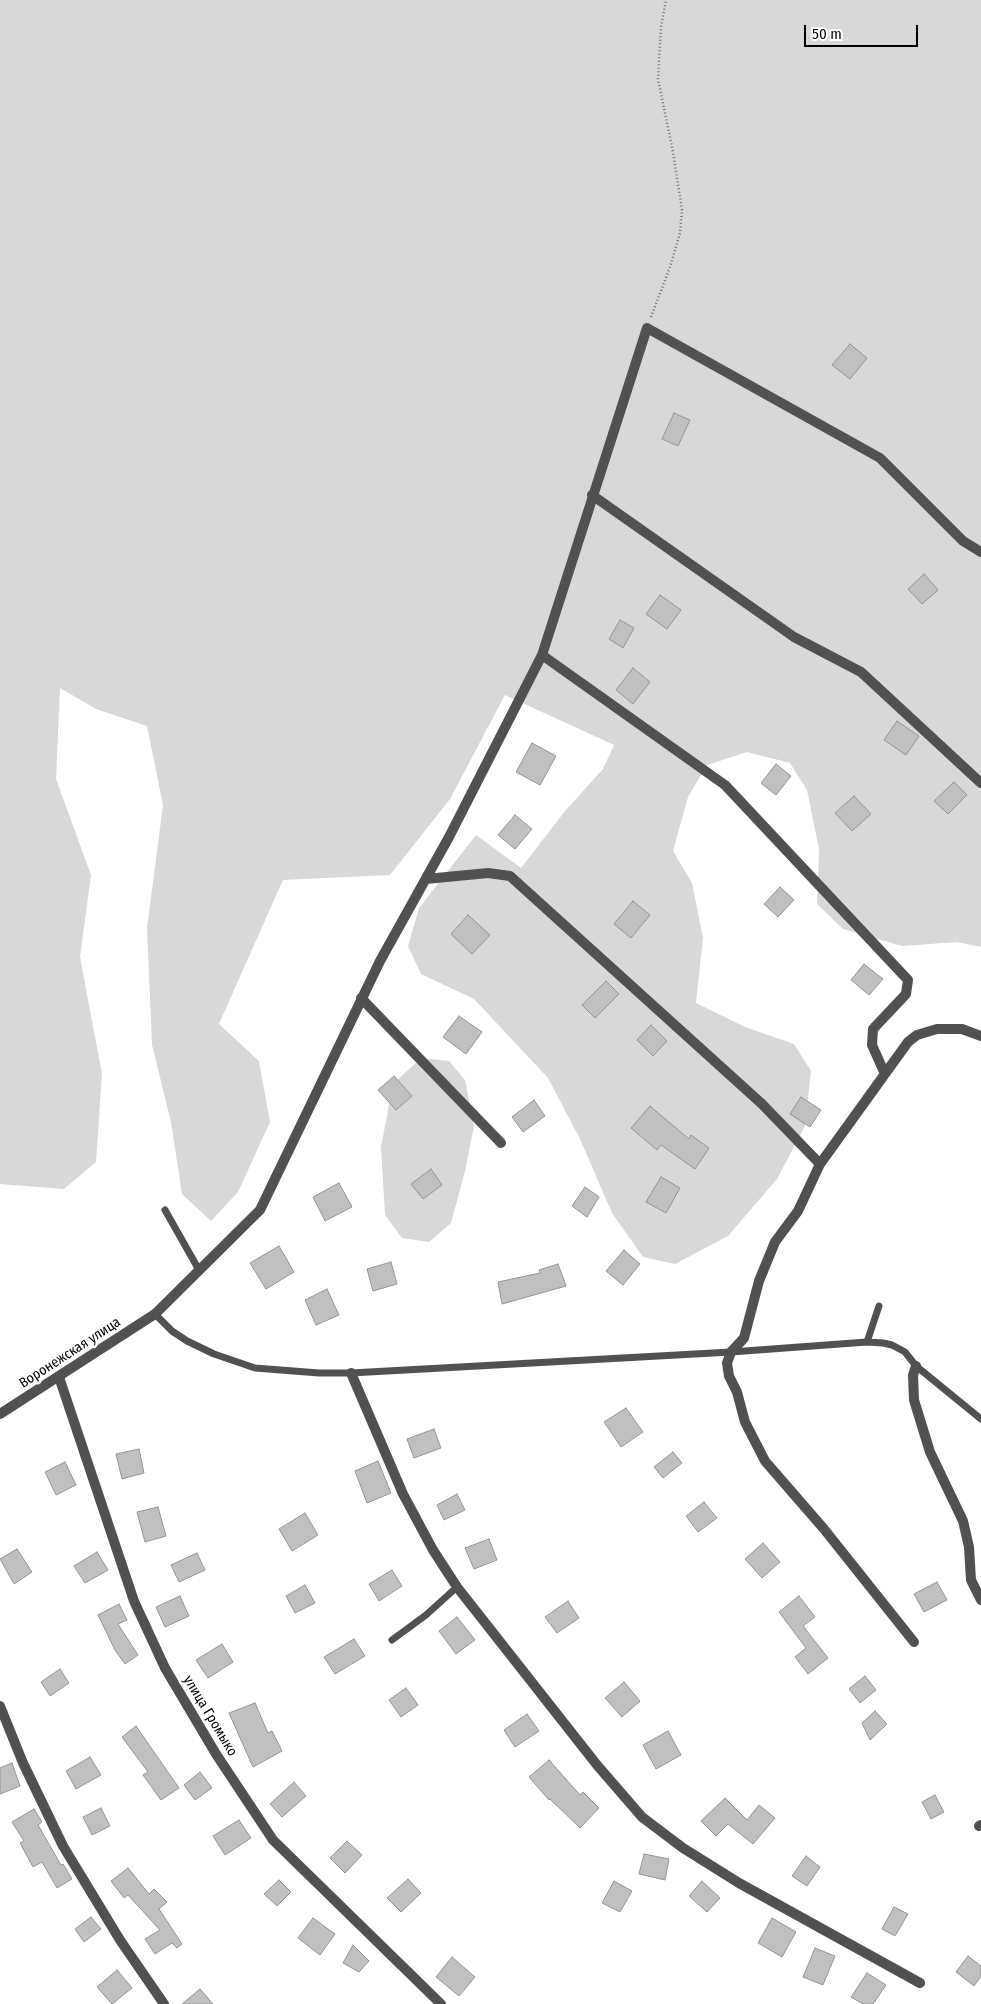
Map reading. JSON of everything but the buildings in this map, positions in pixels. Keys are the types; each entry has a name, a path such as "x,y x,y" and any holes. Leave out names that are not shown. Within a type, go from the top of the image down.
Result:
{"street":[{"name":"Воронежская улица","path":"0,1414 156,1314 260,1210 361,998 426,879 542,655 647,328"},
{"path":"647,328 880,458 963,541 981,552"},
{"path":"592,495 794,637 861,672 981,783"},
{"path":"542,655 725,785 908,980 906,994 873,1029 872,1045 885,1074"},
{"path":"426,879 488,873 510,876 762,1104 820,1164"},
{"path":"361,998 501,1142"},
{"path":"914,1642 824,1529 765,1461 745,1422 737,1392 729,1376 726,1363 731,1352 744,1338 759,1281 775,1242 798,1211 820,1164 908,1042 917,1035 938,1029 962,1029 981,1036"},
{"path":"916,1366 913,1375 914,1400 930,1452 963,1520 971,1580 981,1600"},
{"path":"351,1373 403,1494 432,1550 457,1587 597,1765 642,1817 683,1848 739,1883 920,1983"},
{"name":"улица Громыко","path":"59,1377 134,1601 165,1668 216,1754 273,1840 441,2004"},
{"path":"0,1706 23,1763 63,1846 120,1940 164,2004"}],"lane":[{"path":"166,1210 199,1270"},
{"path":"867,1342 879,1306"},
{"path":"156,1314 172,1331 187,1341 214,1354 255,1368 319,1373 351,1373 731,1352 867,1342 892,1345 905,1352 916,1366 981,1419"},
{"path":"392,1640 426,1615 457,1587"}],"path":[{"path":"647,328 670,267 680,233 682,210 673,152 658,79 666,0"}],"shaded area":[{"path":"0,0 981,0 981,947 957,942 902,946 843,929 817,904 819,849 807,790 790,763 747,752 707,765 688,797 673,851 692,883 703,938 696,1003 745,1027 794,1044 811,1071 805,1126 777,1179 728,1236 675,1264 643,1257 612,1213 580,1139 548,1078 474,999 421,974 408,946 419,908 476,835 521,868 565,811 603,769 614,745 505,695 450,799 390,875 283,880 219,1024 259,1061 270,1122 238,1192 211,1221 182,1194 171,1122 152,1045 147,928 163,805 147,726 96,709 60,688 56,779 91,875 80,957 102,1074 96,1162 64,1189 0,1184"},
{"path":"421,1058 449,1061 465,1080 474,1126 465,1171 451,1223 429,1242 402,1238 385,1215 381,1147 393,1084"}]}
